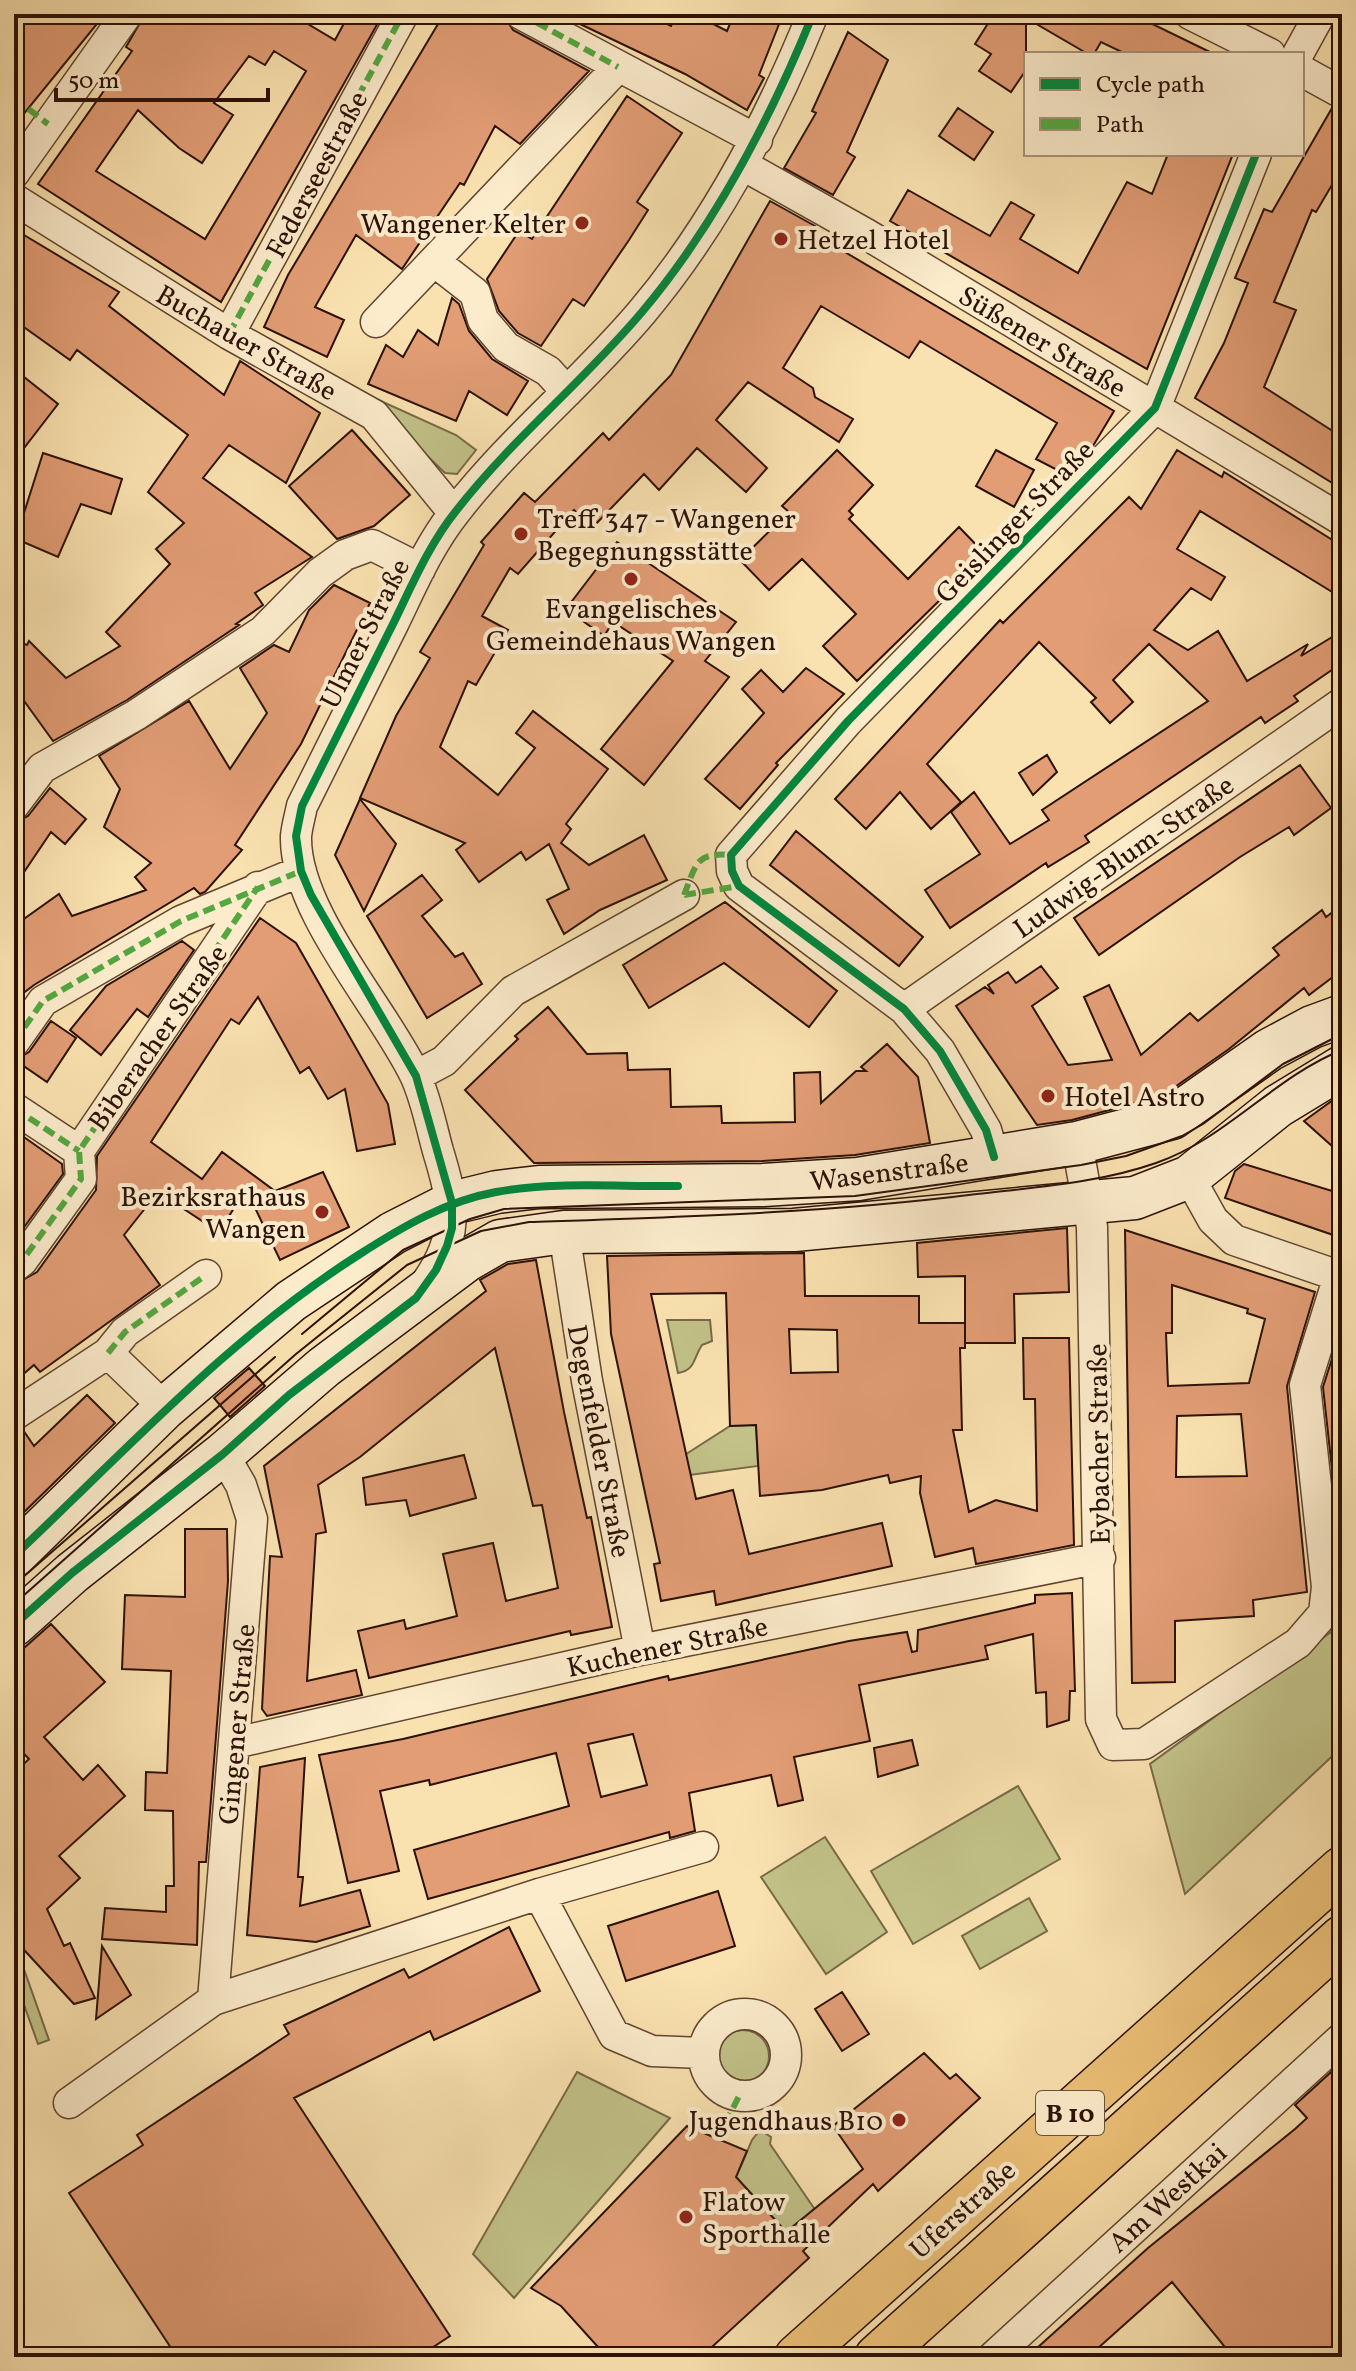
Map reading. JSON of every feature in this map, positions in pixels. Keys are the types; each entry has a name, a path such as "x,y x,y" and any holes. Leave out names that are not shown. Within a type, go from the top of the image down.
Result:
{"highway":[{"name":"Uferstraße","path":"797,2357 1342,1869"},
{"name":"Uferstraße","path":"877,2357 1342,1938"}],"street":[{"path":"14,173 127,14"},
{"name":"Federseestraße","path":"229,334 403,14"},
{"name":"Süßener Straße","path":"521,14 618,67 750,152 866,234 1342,520"},
{"name":"Ulmer Straße","path":"416,1298 447,1246 452,1228 452,1203 416,1076 323,922 301,871 296,836 302,806 420,569 454,513 505,454 644,310 750,152 813,14"},
{"path":"1190,14 1266,52"},
{"path":"1299,52 1320,14"},
{"path":"376,322 618,67"},
{"path":"1304,72 1342,93"},
{"name":"Geislinger Straße","path":"904,1009 739,886 732,871 731,855 848,721 1155,408 1255,156"},
{"name":"Buchauer Straße","path":"14,199 229,334 374,415 454,513"},
{"path":"434,261 475,293 483,320 506,347 548,371 567,392"},
{"path":"14,805 42,768 136,715 263,631 320,573 345,555 372,545 420,569"},
{"name":"Ludwig-Blum-Straße","path":"904,1009 1342,703"},
{"path":"14,1042 43,1001 181,921 301,871"},
{"name":"Biberacher Straße","path":"14,1267 22,1261 81,1179 79,1151 258,887"},
{"path":"416,1076 444,1061 513,991 684,895"},
{"path":"904,1009 940,1051 986,1130 994,1157"},
{"name":"Wasenstraße","path":"14,1556 165,1408 291,1301 393,1233 452,1203 497,1192 539,1187 763,1185 858,1179 1077,1143 1172,1118 1269,1050 1312,1027 1342,1016"},
{"name":"Wasenstraße","path":"500,1241 564,1232 794,1230 1089,1205 1135,1198 1189,1177 1289,1098 1342,1067"},
{"path":"14,1108 79,1151"},
{"name":"Eybacher Straße","path":"1077,1143 1089,1205 1100,1558 1101,1719 1113,1745 1144,1744 1298,1643 1324,1613 1327,1587 1305,1385 1341,1276"},
{"path":"1189,1177 1213,1220 1234,1240 1341,1276"},
{"path":"452,1203 481,1231 500,1241"},
{"name":"Degenfelder Straße","path":"564,1232 587,1381 640,1650"},
{"path":"14,1625 84,1563 223,1454 289,1395 467,1260 500,1241"},
{"path":"14,1415 108,1353 125,1332 206,1275"},
{"path":"108,1353 165,1408"},
{"name":"Gingener Straße","path":"213,2000 252,1519 241,1485 223,1454"},
{"name":"Kuchener Straße","path":"235,1743 640,1650 1100,1558"},
{"path":"69,2103 213,2000 539,1894 703,1847"},
{"path":"539,1894 614,2035 652,2051 703,2053"},
{"name":"Am Westkai","path":"993,2357 1342,2038"}],"green space":[{"path":"361,392 456,435 476,450 457,474 445,473"},
{"path":"667,1320 710,1320 712,1341 702,1345 688,1369 678,1373"},
{"path":"756,1425 758,1466 644,1481 730,1426"},
{"path":"1342,1624 1342,1747 1185,1894 1150,1764"},
{"path":"1018,1786 1060,1859 913,1944 871,1871"},
{"path":"825,1837 887,1932 826,1974 761,1877"},
{"path":"1029,1898 1047,1931 980,1969 962,1936"},
{"path":"14,1941 49,2040 38,2044 14,1977"},
{"path":"743,2030 761,2038 769,2056 761,2074 743,2082 725,2074 717,2056 725,2038"},
{"path":"577,2072 670,2118 514,2298 473,2254"},
{"path":"760,2130 771,2137 770,2144 827,2227 802,2249 736,2177 752,2140"}],"building":[{"path":"14,14 105,14 14,126"},
{"path":"145,14 291,14 335,40 349,14 383,14 221,302 38,184 132,51 126,47","holes":["274,51 306,71 205,239 96,171 138,110 179,148 202,163 233,115 214,103 249,56 265,65"]},
{"path":"444,14 503,14 513,30 589,71 520,144 495,126 464,185 460,183 402,269 356,235 315,307 344,320 327,357 264,327 288,275"},
{"path":"559,14 647,14 671,26 677,14 694,14 727,31 734,14 783,14 759,75 764,78 747,110 685,74"},
{"path":"994,14 1132,14 1210,52 1122,52 1101,42 1095,52 1085,52 1026,18 1024,73 1011,92 979,71 991,54 975,44"},
{"path":"848,32 888,60 847,152 855,157 833,195 784,168 816,113 812,111"},
{"name":"Wangener Kelter","path":"627,96 682,133 637,202 648,210 629,240 584,306 573,299 541,346 518,333 499,311 487,279 519,231 532,239"},
{"path":"958,108 993,132 974,160 939,136"},
{"path":"1332,108 1342,111 1342,168 1316,212 1312,210 1274,302 1296,310 1264,387 1342,437 1342,489 1195,398 1224,343 1248,283 1235,278 1264,209 1272,212"},
{"path":"1167,156 1232,156 1147,369 890,221 908,190 990,236 1011,202 1034,215 1020,239 1078,273 1127,182 1152,194"},
{"path":"770,201 815,226 811,232 1114,411 1093,446 1082,457 1073,452 1061,472 1036,459 1057,423 920,341 909,358 821,306 783,368 813,388 815,397 853,419 839,442 748,382 716,420 767,468 746,492 697,448 659,490 644,474 592,528 574,510 518,574 510,568 482,616 508,630 476,685 468,681 440,747 498,795 535,748 516,733 533,711 608,769 566,824 571,829 561,843 589,865 644,835 667,880 600,910 564,934 547,900 569,889 549,844 526,860 521,852 479,882 456,850 465,843 360,798 396,716 430,658 420,652 484,545 481,542 524,493 535,502 603,433 609,440 671,375"},
{"path":"14,229 119,292 109,306 224,395 240,361 320,413 286,483 229,445 203,478 312,557 255,593 263,605 236,624 239,625 127,700 53,741 14,687 14,640 27,645 29,641 66,678 120,646 106,632 170,564 156,549 184,523 148,492 188,435 77,350 70,360 14,320"},
{"path":"452,298 459,304 469,331 492,359 528,381 507,415 469,391 456,421 368,384 386,345 403,357 418,330 438,345"},
{"path":"14,369 58,404 14,461"},
{"path":"352,430 410,495 374,526 337,539 289,486"},
{"path":"837,450 873,485 849,511 853,515 849,519 908,579 959,527 986,555 857,681 823,646 856,614 802,559 769,590 740,560 789,512 782,506"},
{"path":"996,450 1034,470 1014,507 976,486"},
{"path":"1177,450 1222,477 1224,472 1342,546 1342,598 1200,511 1177,549 1225,577 1211,600 1191,588 1154,630 1188,650 1218,631 1247,681 1308,644 1301,656 1342,631 1342,663 1294,696 1298,701 1265,723 1261,717 1085,836 1089,842 1048,867 1046,863 950,928 925,890 980,854 951,812 974,792 1010,844 1049,820 1042,810 1208,701 1149,644 1113,680 1133,702 1110,723 1091,702 1096,698 1039,642 927,764 961,802 931,829 900,792 866,829 835,799 1000,620 1003,623 1129,497 1141,509"},
{"path":"43,453 122,479 111,514 81,504 58,557 14,538 14,509 24,513"},
{"path":"617,542 736,622 705,661 729,677 644,785 601,749 673,661 613,622 604,636 566,609"},
{"path":"334,585 370,603 301,744 235,845 242,850 205,892 200,894 194,888 34,985 17,998 21,1001 14,1011 14,926 59,894 72,916 146,890 135,877 151,863 104,827 120,789 99,756 189,701 230,769 267,713 240,668 274,645 289,652 309,610"},
{"path":"806,668 844,694 776,763 778,765 740,809 705,779 764,713 742,689 761,670 783,692"},
{"path":"1047,755 1057,772 1033,795 1019,773"},
{"path":"1300,765 1331,808 1294,835 1289,827 1240,857 1099,955 1074,918"},
{"path":"50,788 86,819 65,844 51,832 14,887 14,823 28,816"},
{"path":"360,799 396,844 364,911 335,855"},
{"path":"796,831 923,937 899,966 770,865"},
{"path":"422,875 442,900 422,916 455,957 463,953 482,984 427,1018 367,916"},
{"path":"725,902 837,991 809,1027 724,963 649,1008 623,965"},
{"path":"1342,905 1342,970 1309,995 1304,988 1229,1049 1162,1096 1072,1120 1037,1125 956,1006 985,987 994,994 988,985 1008,972 1016,983 1041,966 1058,988 1032,1006 1068,1065 1112,1060 1084,997 1109,985 1141,1055 1190,1013 1198,1021 1279,955 1273,948 1322,910 1326,917"},
{"path":"260,918 296,943 388,1104 395,1144 357,1151 345,1089 328,1099 309,1067 300,1073 258,997 239,1024 231,1019 151,1142 202,1179 222,1152 275,1191 323,1172 349,1227 280,1260 246,1189 219,1232 158,1192 124,1235 160,1285 40,1372 34,1365 14,1382 14,1285 37,1272 96,1190 97,1156"},
{"path":"182,941 194,950 148,1017 137,1009 101,1055 70,1030 106,986"},
{"path":"548,1007 587,1054 627,1053 628,1070 670,1069 671,1107 721,1106 722,1123 795,1122 794,1073 820,1072 821,1103 856,1071 866,1071 861,1067 887,1044 918,1077 930,1143 855,1155 762,1161 534,1163 465,1090 518,1039 515,1036"},
{"path":"51,1021 76,1038 47,1082 15,1060 29,1052"},
{"path":"1333,1100 1342,1108 1342,1155 1304,1121"},
{"path":"14,1130 62,1164 63,1174 14,1241"},
{"path":"1244,1164 1342,1194 1342,1238 1225,1198 1235,1171"},
{"path":"1067,1228 1069,1292 1014,1294 1015,1343 965,1343 965,1276 918,1277 917,1243"},
{"path":"1125,1230 1315,1292 1287,1386 1307,1592 1253,1600 1254,1616 1175,1621 1175,1682 1132,1683","holes":["1172,1285 1248,1309 1247,1313 1265,1319 1249,1383 1168,1386 1166,1333 1172,1333","1241,1414 1247,1476 1176,1477 1177,1416"]},
{"path":"804,1253 805,1296 919,1296 919,1323 965,1323 965,1348 960,1348 962,1430 953,1430 969,1512 996,1500 1037,1511 1035,1399 1024,1399 1023,1338 1069,1338 1074,1545 976,1564 973,1548 935,1557 920,1493 921,1476 890,1483 888,1475 822,1490 760,1496 756,1425 730,1426 726,1293 651,1294 696,1499 733,1490 749,1554 882,1523 892,1566 716,1605 714,1591 661,1601 654,1564 660,1563 611,1334 607,1256","holes":["789,1329 837,1330 838,1372 791,1373"]},
{"path":"536,1260 564,1412 587,1518 591,1517 612,1627 571,1635 570,1631 369,1678 358,1631 404,1620 406,1629 457,1616 443,1554 493,1543 506,1601 558,1588 542,1505 533,1506 495,1348 360,1457 318,1485 326,1532 316,1534 307,1681 356,1670 362,1695 267,1716 262,1709 270,1556 282,1557 264,1466 486,1291 480,1280 508,1264"},
{"path":"1342,1327 1342,1552 1341,1552 1323,1387"},
{"path":"249,1368 265,1386 230,1417 214,1398"},
{"path":"87,1395 115,1423 14,1522 14,1433 23,1430 34,1446"},
{"path":"464,1455 476,1498 410,1516 406,1500 366,1505 363,1478"},
{"path":"185,1529 227,1529 228,1581 206,1862 199,1862 197,1945 102,1939 105,1908 166,1912 166,1886 174,1886 173,1811 145,1810 146,1772 167,1773 171,1671 122,1669 125,1595 185,1597"},
{"path":"1072,1593 1075,1691 1070,1691 1069,1720 1047,1727 1046,1692 1036,1693 1033,1634 985,1646 988,1659 859,1685 870,1741 794,1757 803,1800 778,1806 771,1775 689,1793 695,1831 670,1838 669,1832 428,1899 414,1850 569,1806 556,1753 430,1785 429,1780 380,1791 399,1871 348,1883 319,1755 403,1739 668,1676 669,1680 849,1641 907,1632 912,1652 917,1651 918,1630 1035,1603 1035,1595","holes":["633,1734 647,1785 601,1797 588,1744"]},
{"path":"51,1624 105,1682 44,1737 83,1780 98,1765 125,1796 59,1856 80,1878 47,1909 64,1946 70,1943 95,1998 74,2004 14,1939 14,1773 29,1759 14,1743 14,1657"},
{"path":"912,1740 918,1765 878,1777 874,1748"},
{"path":"305,1758 298,1877 303,1877 300,1906 360,1890 370,1926 316,1942 247,1935 260,1767"},
{"path":"718,1891 735,1946 626,1981 608,1926"},
{"path":"509,1927 540,1991 434,2040 430,2031 294,2098 450,2336 418,2357 177,2357 69,2193 143,2145 137,2135 289,2034 284,2025 404,1969 409,1978"},
{"path":"102,1946 131,1995 96,2019"},
{"path":"842,1992 869,2034 842,2051 815,2009"},
{"name":"Flatow Sporthalle","path":"924,2053 950,2079 956,2074 980,2098 878,2191 873,2184 803,2251 809,2258 701,2357 607,2357 561,2306 531,2288 687,2126 747,2151 736,2177 786,2232 863,2169 833,2126"},
{"path":"1342,2062 1342,2357 1233,2357 1172,2282 1088,2357 1027,2357 1148,2248 1307,2118 1295,2105"}],"tram line":[{"path":"302,1334 403,1250 470,1219 504,1209 855,1196 1126,1156 1182,1136 1203,1124 1283,1064 1342,1034"},
{"path":"14,1604 296,1354 407,1265 481,1231 529,1222 865,1206 1090,1180 1134,1170 1181,1152 1228,1124 1294,1076 1342,1050"},
{"path":"14,1585 275,1357"}],"marked path":[{"path":"229,334 403,14"},
{"path":"521,14 618,67"},
{"path":"14,98 48,124"},
{"path":"684,895 695,868 703,858 731,855"},
{"path":"14,1042 43,1001 181,921 301,871"},
{"path":"684,895 739,886"},
{"path":"14,1267 22,1261 81,1179 79,1151 258,887"},
{"path":"14,1108 79,1151"},
{"path":"108,1353 125,1332 206,1275"},
{"path":"14,1415 25,1407"},
{"path":"717,2140 739,2096"}],"cycle path":[{"path":"14,1625 72,1573 223,1454 289,1395 416,1298 436,1270 452,1228 452,1203 416,1076 311,895 301,871 296,836 302,806 438,537 478,485 619,338 669,278 717,207 760,132 813,14"},
{"path":"994,1157 986,1130 940,1051 904,1009 739,886 732,871 731,855 848,721 1155,408 1255,156"},
{"path":"14,1556 180,1397 266,1321 312,1286 408,1225 442,1208 496,1192 564,1186 678,1186"}],"place":[{"name":"Wangener Kelter","path":"582,223"},
{"name":"Hetzel Hotel","path":"781,239"},
{"name":"Treff 347 - Wangener Begegnungsstätte","path":"521,534"},
{"name":"Evangelisches Gemeindehaus Wangen","path":"631,579"},
{"name":"Hotel Astro","path":"1048,1096"},
{"name":"Bezirksrathaus Wangen","path":"322,1212"},
{"name":"Jugendhaus B10","path":"899,2120"},
{"name":"Flatow Sporthalle","path":"686,2217"}]}
